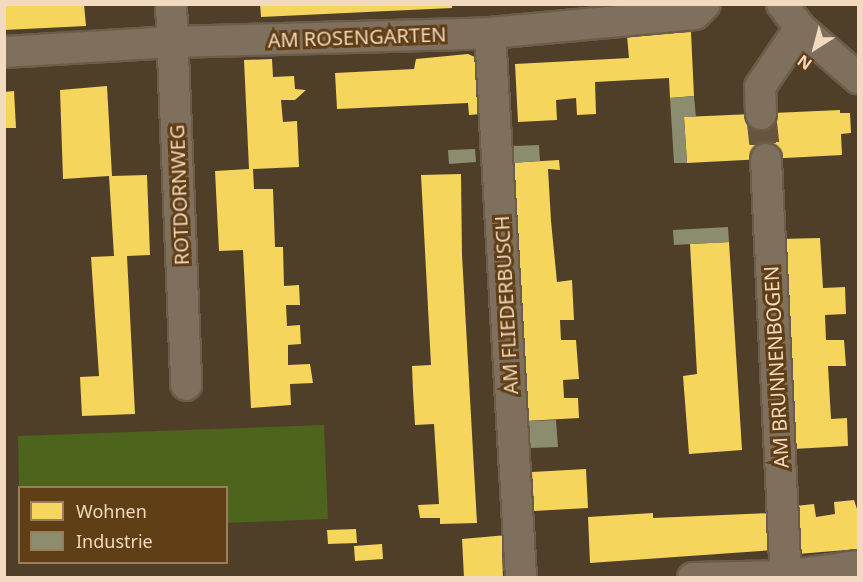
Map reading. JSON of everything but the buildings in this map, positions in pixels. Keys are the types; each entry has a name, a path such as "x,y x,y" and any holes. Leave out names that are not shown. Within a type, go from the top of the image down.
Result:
{"street":[{"name":"ROTDORNWEG","path":"171,4 186,385"},
{"name":"AM ROSENGARTEN","path":"4,52 173,42 490,33 695,14 705,4"},
{"path":"782,4 800,28 858,78"},
{"path":"761,114 760,87 800,28"},
{"name":"AM FLIEDERBUSCH","path":"490,33 521,578"},
{"name":"AM BRUNNENBOGEN","path":"766,159 786,576"},
{"path":"693,578 786,576 858,566"}],"green space":[{"path":"324,425 328,519 228,523 228,486 19,486 18,436"}],"tunnel":[{"path":"761,114 766,159"}]}
